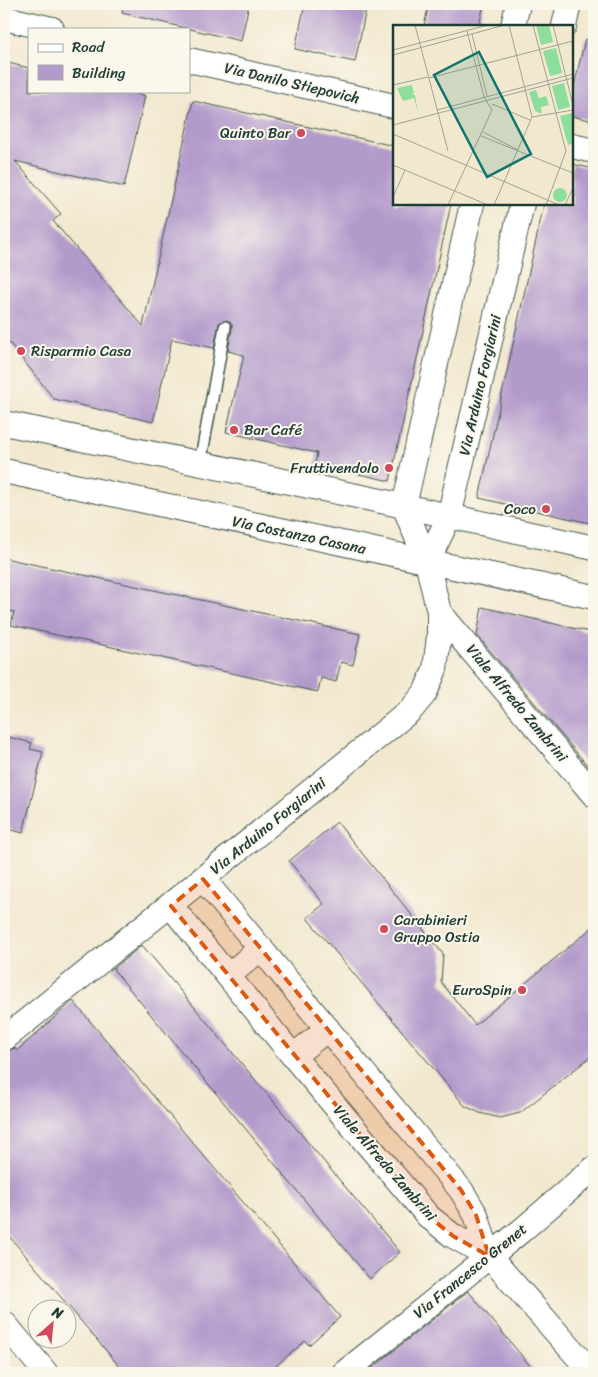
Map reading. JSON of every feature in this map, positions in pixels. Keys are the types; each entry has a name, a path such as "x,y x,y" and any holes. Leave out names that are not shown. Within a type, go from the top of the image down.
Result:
{"street":[{"path":"513,25 518,4"},
{"path":"564,25 569,4"},
{"path":"4,18 48,28"},
{"name":"Via Danilo Stiepovich","path":"190,60 393,106"},
{"path":"573,146 594,150"},
{"path":"404,506 472,205"},
{"name":"Via Arduino Forgiarini","path":"427,562 450,516 522,205"},
{"path":"4,422 594,548"},
{"name":"Via Costanzo Casana","path":"4,471 594,598"},
{"name":"Via Arduino Forgiarini","path":"4,1039 410,711 425,693 435,669 439,636 439,612 427,562 404,506"},
{"name":"Viale Alfredo Zambrini","path":"439,612 594,795"},
{"name":"Viale Alfredo Zambrini","path":"203,879 461,1190 476,1214 489,1256"},
{"name":"Viale Alfredo Zambrini","path":"170,906 428,1216 452,1236 489,1256 592,1373"},
{"path":"228,976 261,948"},
{"path":"293,1056 328,1029"},
{"name":"Via Francesco Grenet","path":"344,1373 521,1231 594,1168"},
{"path":"4,1323 46,1373"}],"lane":[{"path":"200,464 225,327"}],"highlighted area":[{"path":"203,879 461,1190 476,1215 489,1256 453,1236 428,1216 171,906"}],"building":[{"path":"123,4 249,4 241,41 122,13"},
{"path":"305,4 367,4 355,62 295,49"},
{"path":"429,4 484,4 479,25 424,25"},
{"path":"585,39 594,40 594,121 573,116 573,92"},
{"path":"4,62 28,68 28,92 131,92 145,96 124,187 15,161 61,214 53,221 143,326 193,101 393,146 393,205 451,205 390,481 315,464 317,453 226,432 244,355 228,351 232,324 227,320 219,323 214,348 172,339 153,422 54,399 4,336"},
{"path":"573,164 594,169 594,524 479,498 544,205 573,205"},
{"path":"4,558 360,634 353,665 341,662 336,682 321,678 318,692 11,625 14,612 4,610"},
{"path":"482,607 594,633 594,773 477,635"},
{"path":"4,736 32,743 30,749 43,752 23,833 4,828"},
{"path":"337,822 443,954 441,982 475,1025 594,926 594,1054 520,1113 500,1118 480,1113 465,1106 307,918 324,904 289,861"},
{"path":"142,945 400,1252 370,1279 113,969"},
{"path":"73,1001 340,1317 309,1345 305,1341 268,1373 125,1373 78,1317 78,1300 63,1300 4,1230 4,1052 15,1048 17,1051"},
{"path":"468,1291 536,1373 366,1373"}],"place":[{"name":"Quinto Bar","path":"301,133"},
{"name":"Risparmio Casa","path":"21,351"},
{"name":"Bar Café","path":"234,430"},
{"name":"Fruttivendolo","path":"389,468"},
{"name":"Coco","path":"546,509"},
{"name":"Carabinieri Gruppo Ostia","path":"384,929"},
{"name":"EuroSpin","path":"522,990"}]}
